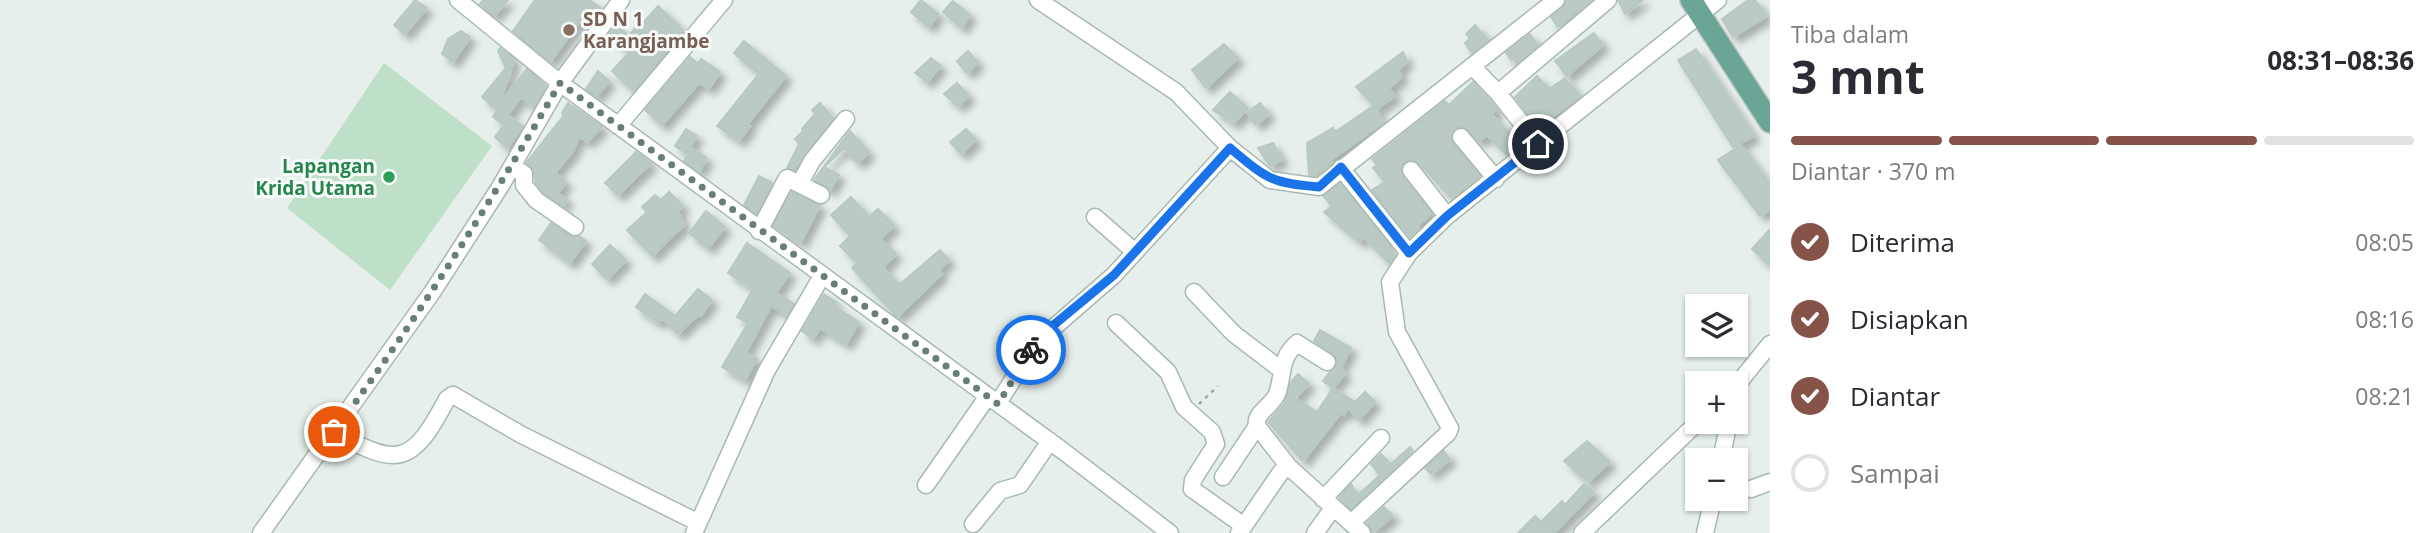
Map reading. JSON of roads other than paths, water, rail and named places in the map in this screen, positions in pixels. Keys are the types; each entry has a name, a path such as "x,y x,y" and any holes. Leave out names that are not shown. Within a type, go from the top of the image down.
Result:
{"main road":[{"path":"1695,7 1770,122"}],"street":[{"path":"458,0 560,83 759,231 1050,441 1170,533"},
{"path":"261,533 433,291 512,166 560,83 621,0"},
{"path":"618,126 724,0"},
{"path":"1038,0 1176,92 1230,148 1270,180 1319,187 1341,167 1355,160 1381,135 1556,0"},
{"path":"1498,93 1608,0"},
{"path":"1257,426 1289,467 1356,528 1450,428 1397,332 1390,282 1409,253 1447,216 1538,144 1695,7 1713,7 1718,0"},
{"path":"1472,66 1498,93 1538,144"},
{"path":"800,183 812,160 846,119"},
{"path":"1461,137 1496,179"},
{"path":"926,485 1037,342 1135,252 1230,148"},
{"path":"512,166 524,174 524,185 536,200 575,227"},
{"path":"1341,167 1409,253"},
{"path":"1411,170 1447,216"},
{"path":"759,231 787,177 821,195"},
{"path":"1095,217 1135,252"},
{"path":"334,432 379,455 411,451 424,440 447,399 453,396 695,528 767,370 822,276"},
{"path":"1194,292 1234,334 1280,369"},
{"path":"1116,323 1168,372 1189,414 1216,437 1213,449 1193,480 1192,489 1241,530 1281,472 1289,467"},
{"path":"1223,477 1257,426 1258,416 1277,395 1280,369 1297,343 1327,362"},
{"path":"1748,371 1770,344"},
{"path":"1581,533 1685,434"},
{"path":"1315,533 1328,504 1381,438"},
{"path":"973,524 1000,491 1020,485 1050,441"},
{"path":"1751,489 1770,482"},
{"path":"1705,533 1710,511"}],"place":[{"name":"SD N 1 Karangjambe","path":"569,30"},
{"name":"Lapangan Krida Utama","path":"389,177"}]}
